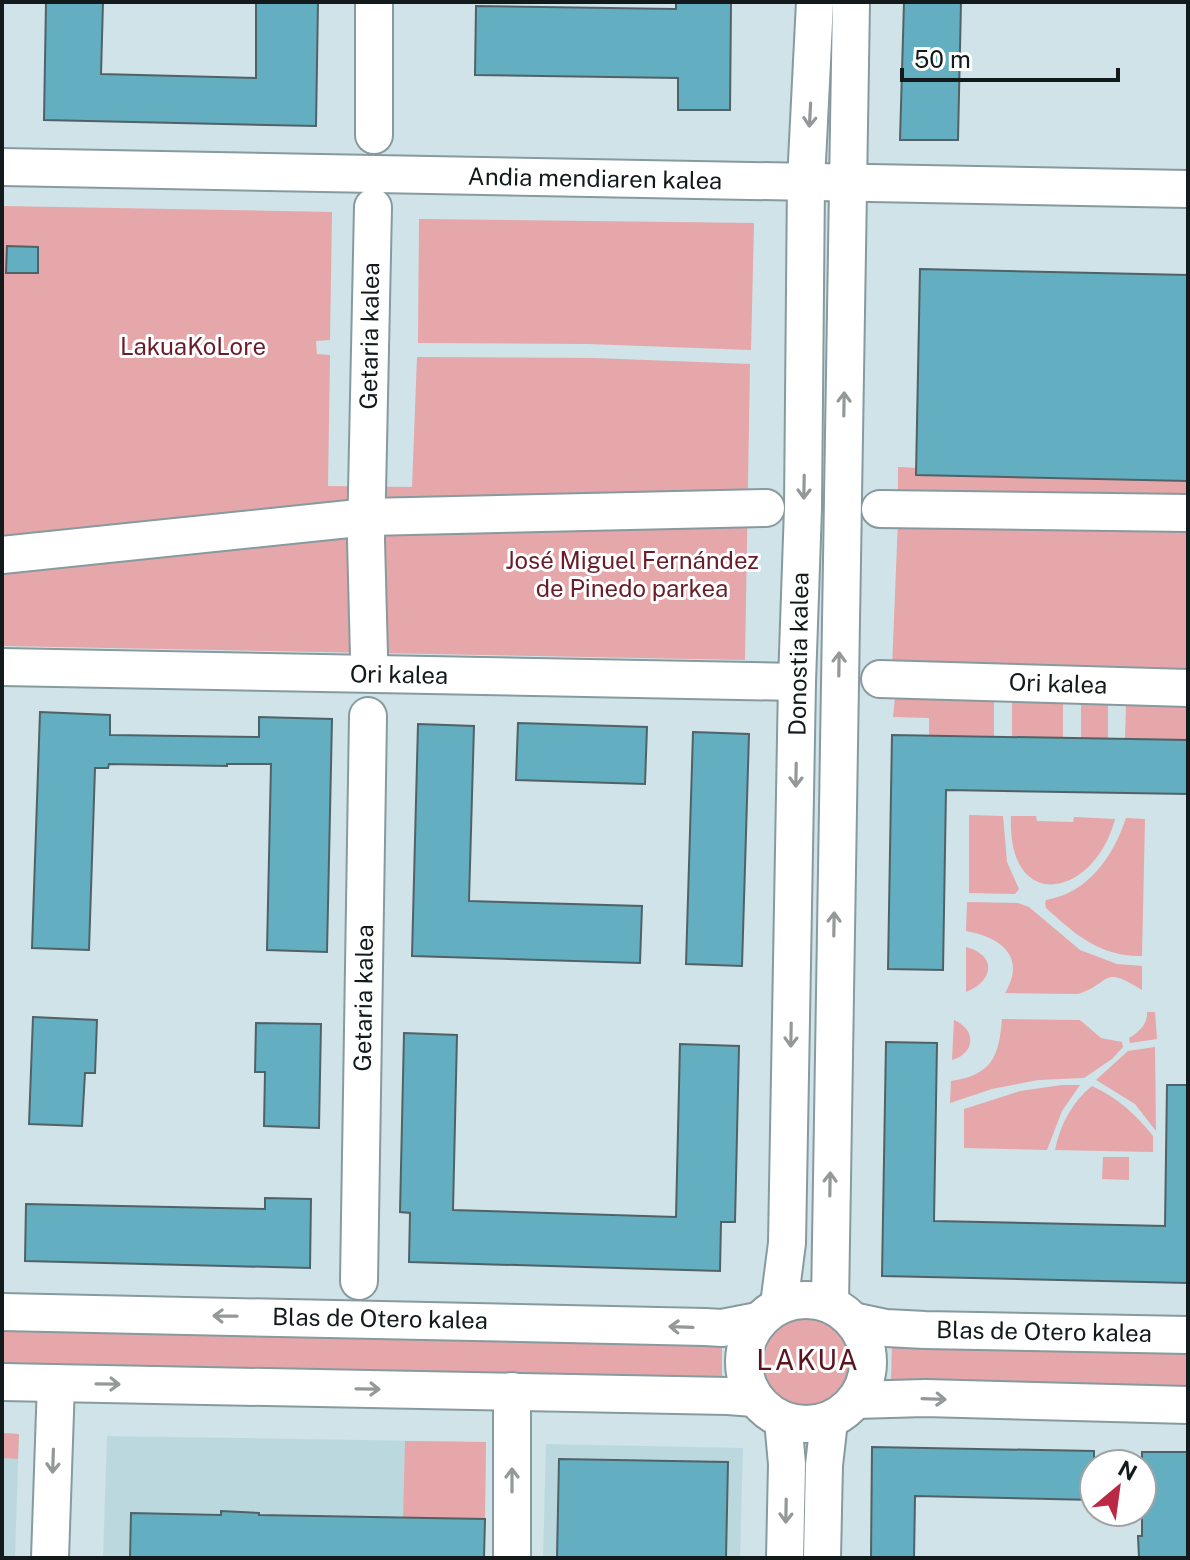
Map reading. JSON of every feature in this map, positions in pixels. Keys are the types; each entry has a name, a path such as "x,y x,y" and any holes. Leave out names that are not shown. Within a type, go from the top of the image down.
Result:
{"street":[{"path":"374,2 374,135"},
{"name":"Donostia kalea","path":"769,1313 787,1243 803,508 806,181 815,2"},
{"name":"Donostia kalea","path":"842,1312 851,2"},
{"name":"Andia mendiaren kalea","path":"2,167 1188,189"},
{"name":"Getaria kalea","path":"369,656 366,540 373,207"},
{"path":"2,555 368,517 766,508"},
{"path":"880,509 1188,513"},
{"name":"Ori kalea","path":"2,667 797,682"},
{"name":"Ori kalea","path":"880,679 1188,688"},
{"name":"Getaria kalea","path":"359,1281 368,716"},
{"path":"822,1558 824,1465 843,1410 865,1385 869,1369 868,1352 863,1335 842,1312 813,1300 796,1300 769,1313 748,1339 743,1359 745,1379 754,1398 767,1412 783,1420 806,1425 843,1410 925,1398 1188,1405"},
{"name":"Blas de Otero kalea","path":"2,1312 713,1328 769,1313"},
{"name":"Blas de Otero kalea","path":"842,1312 886,1328 1188,1335"},
{"path":"2,1382 754,1398"},
{"path":"50,1558 56,1383"},
{"path":"512,1391 512,1558"},
{"path":"783,1420 787,1464 785,1558"}],"shaded area":[{"path":"2,1433 19,1434 15,1558 2,1558"},
{"path":"107,1436 486,1442 484,1558 103,1558"},
{"path":"546,1444 743,1448 740,1558 543,1558"}],"green space":[{"path":"2,206 332,212 330,340 316,341 317,354 330,355 328,486 412,487 417,357 594,358 750,364 745,660 2,646"},
{"path":"419,219 754,223 751,350 588,344 418,343"},
{"path":"898,467 917,468 917,475 1188,481 1188,507 898,502"},
{"path":"898,520 1188,529 1188,673 892,668"},
{"path":"895,698 994,700 994,736 929,735 929,718 893,717"},
{"path":"1012,701 1063,702 1063,738 1012,737"},
{"path":"1081,701 1108,702 1108,739 1081,738"},
{"path":"1126,703 1188,704 1188,740 1125,739"},
{"path":"969,815 1003,816 1007,862 1019,889 1015,894 969,893"},
{"path":"1011,816 1036,816 1037,821 1073,822 1074,817 1115,819 1105,845 1090,866 1072,879 1054,884 1037,881 1023,870 1014,848"},
{"path":"1126,818 1145,819 1142,956 1113,953 1089,942 1057,918 1045,903 1074,890 1097,871 1114,846"},
{"path":"967,902 1018,903 1029,907 1080,950 1117,964 1142,966 1142,990 1113,977 1078,994 1005,993 1013,969 1011,959 999,943 966,931"},
{"path":"966,947 983,956 988,968 982,981 966,992"},
{"path":"1147,1012 1155,1012 1157,1039 1130,1043 1129,1038 1144,1024"},
{"path":"1002,1019 1080,1020 1101,1038 1122,1042 1123,1047 1112,1059 1084,1078 1038,1080 992,1089 950,1103 951,1081 984,1069 995,1054"},
{"path":"954,1020 966,1029 970,1041 966,1052 952,1060"},
{"path":"1155,1047 1156,1131 1135,1104 1096,1080 1128,1051"},
{"path":"1080,1085 1062,1111 1047,1150 964,1148 964,1109 1020,1091"},
{"path":"1092,1086 1118,1101 1140,1121 1153,1136 1153,1152 1055,1150 1068,1115 1078,1099"},
{"path":"1103,1157 1129,1157 1129,1180 1102,1179"},
{"path":"808,1318 825,1322 839,1331 848,1345 852,1362 848,1379 839,1393 825,1402 808,1406 791,1402 777,1393 768,1379 764,1362 768,1345 777,1331 791,1322"},
{"path":"2,1324 722,1338 722,1382 2,1367"},
{"path":"892,1342 1188,1349 1188,1388 891,1382"},
{"path":"2,1433 19,1434 18,1459 2,1458"},
{"path":"405,1441 486,1442 485,1519 403,1518"}],"building":[{"path":"46,2 103,2 101,74 256,78 256,2 318,2 316,126 44,120"},
{"path":"676,2 731,2 730,110 678,110 678,78 475,75 476,6 676,9"},
{"path":"904,2 961,2 958,140 900,140"},
{"path":"7,246 38,247 38,273 6,273"},
{"path":"920,269 1188,275 1188,481 916,475"},
{"path":"40,712 110,715 110,735 259,737 259,717 332,719 327,952 267,950 271,764 109,764 108,768 95,768 89,950 32,948"},
{"path":"518,723 647,727 645,784 516,780"},
{"path":"418,724 474,726 469,901 642,906 640,963 412,956"},
{"path":"693,732 749,734 742,966 686,964"},
{"path":"892,735 1188,740 1188,794 946,790 943,970 888,969"},
{"path":"33,1017 97,1020 95,1073 85,1073 82,1126 29,1124"},
{"path":"256,1023 321,1024 319,1128 264,1126 265,1072 255,1072"},
{"path":"404,1033 457,1035 453,1210 676,1217 680,1044 739,1046 735,1222 721,1222 720,1271 409,1262 410,1213 400,1212"},
{"path":"886,1042 937,1043 934,1221 1165,1226 1167,1085 1188,1085 1188,1283 882,1276"},
{"path":"265,1198 311,1199 310,1268 25,1261 26,1204 265,1209"},
{"path":"872,1447 1078,1451 1078,1500 915,1496 914,1558 871,1558"},
{"path":"1158,1452 1188,1452 1188,1558 1139,1558 1138,1536 1142,1536 1142,1528 1158,1528"},
{"path":"559,1459 728,1462 726,1558 557,1558"},
{"path":"221,1511 259,1515 485,1519 484,1558 130,1558 131,1513 221,1515"}],"district":[{"name":"LAKUA","path":"808,1360"}],"park label":[{"name":"LakuaKoLore","path":"193,347"},
{"name":"José Miguel Fernández de Pinedo parkea","path":"632,575"}]}
